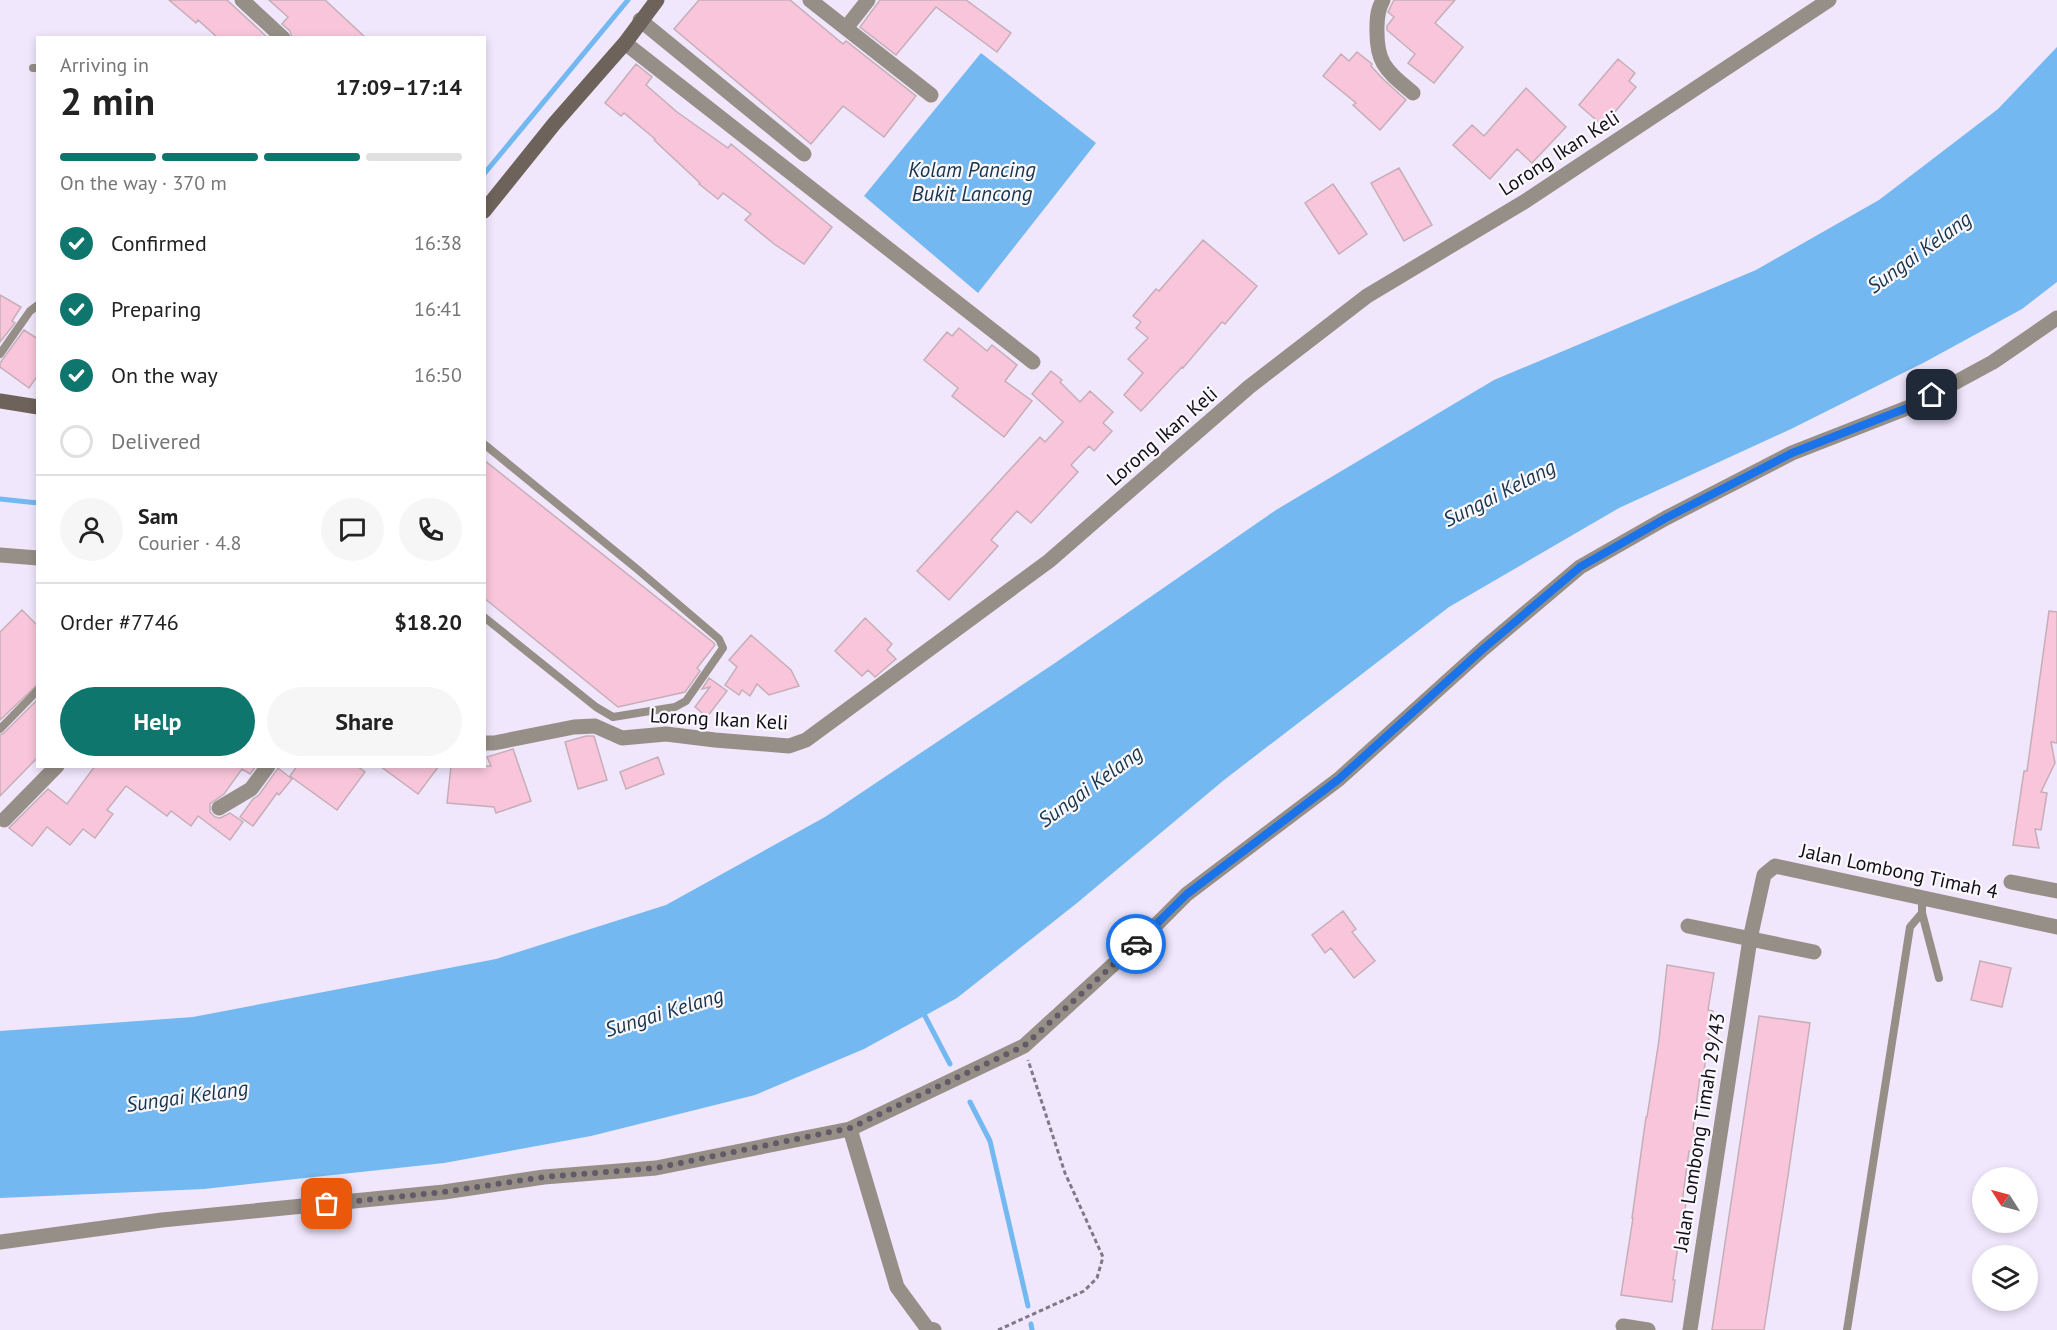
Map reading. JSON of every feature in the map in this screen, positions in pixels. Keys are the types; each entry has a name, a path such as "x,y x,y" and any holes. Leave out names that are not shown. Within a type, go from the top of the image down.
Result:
{"street":[{"path":"242,0 281,36"},
{"path":"486,209 554,124 625,43 657,0"},
{"path":"810,0 931,95"},
{"path":"846,28 868,0"},
{"path":"1383,0 1377,10 1378,55 1391,74 1413,93"},
{"name":"Lorong Ikan Keli","path":"486,742 494,743 574,727 595,726 622,738 666,734 789,746 806,740 1049,561 1250,387 1366,296 1524,202 1829,0"},
{"path":"640,20 804,154"},
{"path":"625,43 1033,362"},
{"path":"0,1242 162,1220 444,1192 544,1177 656,1168 850,1128 1024,1046 1149,932 1187,894 1339,779 1483,649 1580,567 1666,518 1792,453 1912,406 1993,362 2057,318"},
{"path":"0,401 36,407"},
{"path":"0,555 36,558"},
{"path":"3,820 55,768"},
{"path":"219,808 251,789 267,768"},
{"name":"Jalan Lombong Timah 4","path":"1750,939 1764,875 1775,866 1922,906 2057,927"},
{"path":"2011,882 2057,891"},
{"path":"1688,926 1814,952"},
{"name":"Jalan Lombong Timah 29/43","path":"1690,1330 1750,939"},
{"path":"850,1128 897,1287 928,1329"},
{"path":"1623,1326 1647,1330"}],"lane":[{"path":"0,354 30,310 36,306"},
{"path":"486,446 719,639 723,648 686,701 675,707 613,717 596,707 486,619"},
{"path":"0,729 36,692"},
{"path":"1922,906 1939,978"},
{"path":"1847,1330 1910,927 1922,906"}],"path":[{"path":"998,1330 1084,1291 1097,1278 1103,1257 1065,1173 1024,1046"}],"water":[{"name":"Sungai Kelang","path":"2057,47 2057,282 2022,309 1925,362 1791,429 1619,508 1449,607 1224,780 1077,903 957,998 864,1049 755,1095 591,1136 444,1163 204,1189 0,1198 0,1031 193,1017 496,959 666,905 825,817 1055,663 1276,510 1494,380 1756,270 1879,200 1998,109"},
{"name":"Kolam Pancing Bukit Lancong","path":"981,53 1096,143 978,293 864,196"}],"building":[{"path":"169,0 227,0 266,36 216,36 198,20 196,23"},
{"path":"269,0 325,0 364,36 291,36 290,31 282,24 288,17"},
{"path":"699,0 790,0 843,44 846,41 916,96 884,137 843,106 811,144 674,29"},
{"path":"880,0 966,0 1011,33 997,52 936,7 896,55 860,27"},
{"path":"1394,0 1455,0 1435,23 1463,47 1434,83 1408,63 1415,54 1387,30 1387,26 1394,17 1388,12"},
{"path":"1357,52 1372,64 1371,66 1383,79 1406,100 1380,130 1353,105 1356,103 1323,76 1341,54 1349,61"},
{"path":"1618,59 1635,73 1629,81 1636,87 1603,126 1579,105"},
{"path":"636,64 652,77 646,85 677,112 728,148 731,144 832,227 804,264 774,244 745,220 751,214 723,193 718,199 699,184 655,139 624,113 621,116 605,103"},
{"path":"1526,88 1566,127 1532,163 1517,149 1490,179 1453,145 1472,125 1484,136"},
{"path":"1399,168 1432,225 1404,241 1371,183"},
{"path":"1333,184 1367,234 1339,254 1305,203"},
{"path":"1203,240 1257,286 1225,324 1222,322 1183,368 1141,411 1124,395 1143,373 1128,359 1148,338 1136,328 1141,322 1133,316 1156,289 1159,291"},
{"path":"0,295 21,307 12,321 15,323 0,342"},
{"path":"959,328 987,351 992,345 1017,365 1005,381 1032,401 1004,437 952,396 958,388 924,360 947,332 952,336"},
{"path":"24,330 36,338 36,378 29,388 0,367 0,363"},
{"path":"1051,371 1062,380 1060,382 1080,402 1090,391 1113,412 1103,423 1112,431 1094,451 1089,446 1071,465 1078,472 1031,523 1017,511 991,540 998,546 949,600 917,571 1040,437 1045,442 1063,422 1032,394"},
{"path":"486,462 714,643 715,645 697,668 700,671 685,692 618,707 486,600"},
{"path":"22,610 36,624 36,686 0,720 0,632"},
{"path":"2049,611 2057,612 2057,743 2051,742 2055,763 2041,792 2047,793 2041,830 2035,829 2039,848 2013,845 2024,771 2027,771"},
{"path":"865,618 892,644 887,650 896,659 875,677 868,670 862,676 835,651"},
{"path":"751,635 791,670 799,686 769,695 757,684 750,696 742,690 739,695 725,685 737,667 729,660"},
{"path":"709,678 727,691 707,717 695,707 710,687 702,689"},
{"path":"36,701 36,759 0,796 0,735"},
{"path":"594,736 607,780 578,789 565,742"},
{"path":"513,749 531,801 496,813 494,807 447,803 451,768 486,768 486,766 491,766 487,757"},
{"path":"658,757 664,774 626,789 620,772"},
{"path":"94,768 254,768 250,774 242,769 224,794 210,804 210,812 215,817 220,818 230,813 243,822 230,840 198,816 191,826 171,811 167,816 126,786 107,810 113,814 95,838 83,829 70,845 47,827 32,846 9,828 48,789 67,804"},
{"path":"278,768 292,779 279,795 277,793 253,826 240,817"},
{"path":"296,768 360,768 365,772 337,810 290,776"},
{"path":"383,768 438,768 418,794"},
{"path":"1343,911 1356,929 1352,932 1375,961 1354,978 1331,948 1325,953 1312,935"},
{"path":"1980,961 2011,968 2002,1007 1971,1000"},
{"path":"1667,965 1714,973 1708,1010 1713,1011 1703,1077 1700,1076 1693,1129 1696,1129 1693,1151 1689,1151 1682,1203 1686,1203 1673,1280 1675,1280 1672,1302 1621,1295 1659,1040"},
{"path":"1759,1016 1810,1023 1788,1176 1764,1330 1712,1330"}],"waterway":[{"path":"486,172 628,0"},
{"path":"0,499 36,503"},
{"path":"925,1016 950,1064"},
{"path":"970,1102 990,1141 1028,1306"},
{"path":"1031,1324 1032,1330"}],"way so far":[{"path":"327,1204 444,1192 544,1177 656,1168 850,1128 1024,1046 1136,944"}],"route":[{"path":"1136,944 1187,894 1339,779 1483,649 1580,567 1666,518 1792,453 1912,406 1932,395"}]}
